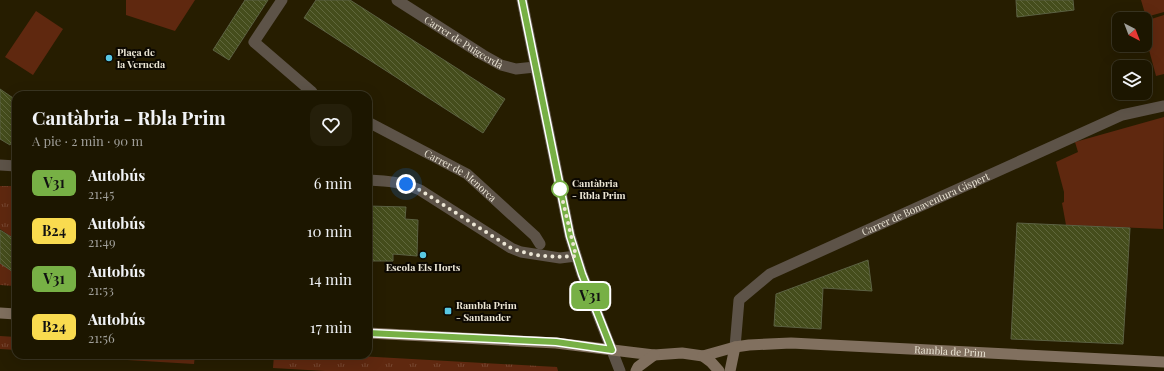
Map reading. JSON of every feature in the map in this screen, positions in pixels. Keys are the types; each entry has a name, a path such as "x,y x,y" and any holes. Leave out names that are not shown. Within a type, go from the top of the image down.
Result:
{"main road":[{"path":"0,313 12,314"},
{"path":"372,333 556,342 654,354 682,353 703,356 719,371"},
{"name":"Rambla de Prim","path":"703,356 735,347 791,343 1164,362"},
{"path":"730,371 735,347"},
{"path":"636,371 638,367 654,354"}],"street":[{"path":"282,0 254,42 310,91"},
{"name":"Carrer de Puigcerdà","path":"397,0 501,65 516,69 535,67"},
{"path":"522,0 564,210 576,256 620,371"},
{"name":"Carrer de Bonaventura Gispert","path":"735,347 739,300 770,274 1122,115 1164,106"},
{"name":"Carrer de Menorca","path":"372,124 467,174 536,236 540,244"},
{"path":"0,165 12,166"},
{"path":"372,180 394,181 420,190 502,243 521,252 560,258 576,256"}],"green space":[{"path":"126,0 195,0 175,31 126,15"},
{"path":"1141,0 1164,0 1164,12 1152,15 1152,12 1145,12"},
{"path":"36,11 63,29 33,75 5,57"},
{"path":"1164,15 1164,74 1156,76 1150,52 1152,52 1152,19"},
{"path":"1164,117 1163,229 1066,225 1062,203 1064,202 1064,192 1056,162 1078,152 1075,142"},
{"path":"0,186 12,186 12,237 0,229"},
{"path":"0,263 12,271 12,286 0,285"},
{"path":"0,336 12,337 12,350 0,349"},
{"path":"372,357 557,367 558,371 325,371 273,368 274,359 372,359"},
{"path":"111,359 195,359 194,364"}],"building":[{"path":"245,0 268,0 229,60 213,50"},
{"path":"316,0 350,0 505,99 483,133 304,18"},
{"path":"1016,0 1073,0 1074,10 1017,17"},
{"path":"0,89 12,97 12,142 10,145 0,139"},
{"path":"372,206 406,207 405,219 418,220 417,256 393,254 393,261 372,261"},
{"path":"1017,223 1130,228 1123,344 1011,339"},
{"path":"0,230 12,238 12,271 0,263"},
{"path":"868,260 872,291 823,288 821,329 774,326 776,294"}],"bus line":[{"name":"V31","path":"372,333 556,342 612,350 582,274 570,236 522,0"}],"place":[{"name":"Plaça de la Verneda","path":"109,58"},
{"name":"Cantàbria - Rbla Prim","path":"560,189"},
{"name":"Escola Els Horts","path":"423,255"},
{"name":"Rambla Prim - Santander","path":"448,311"}],"route":[{"path":"406,184 420,190 511,248 521,252 560,258 576,256 560,189"}]}
